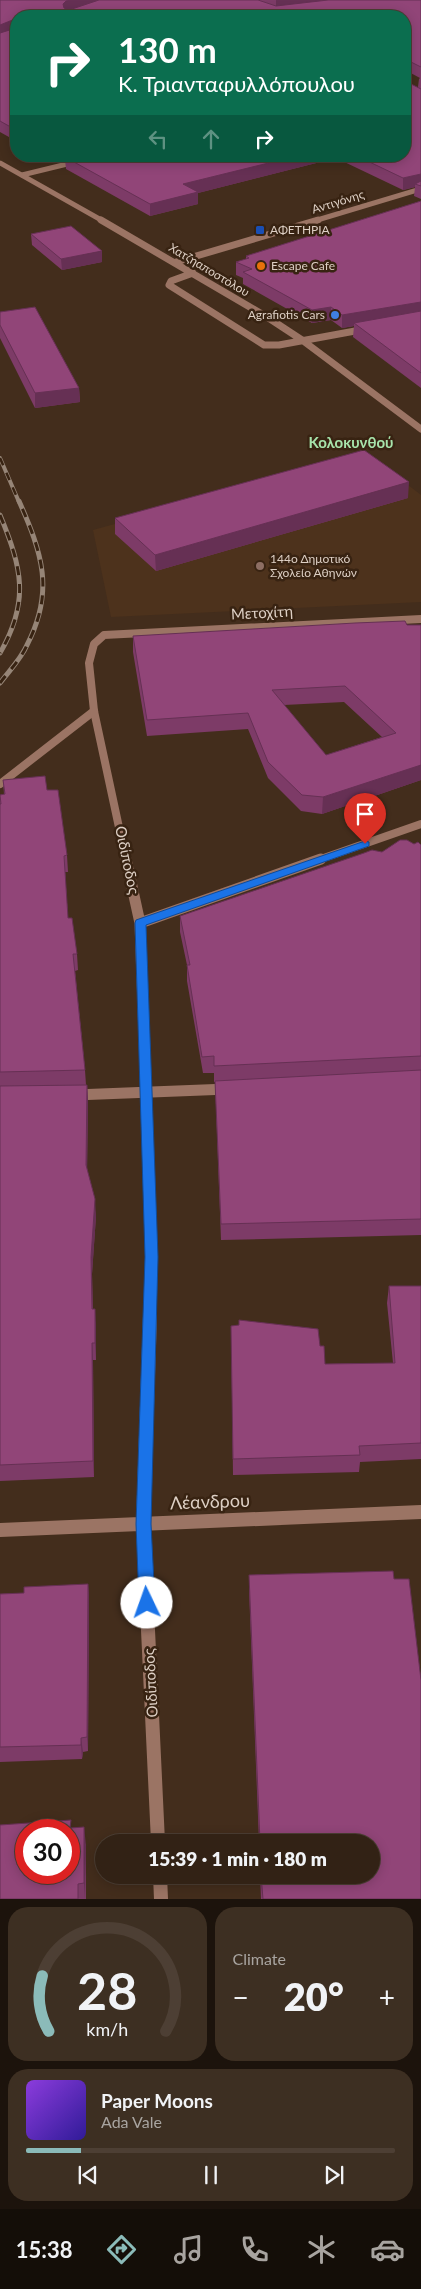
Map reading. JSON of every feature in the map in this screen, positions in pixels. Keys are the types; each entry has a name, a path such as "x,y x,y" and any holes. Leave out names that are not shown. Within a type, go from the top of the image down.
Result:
{"street":[{"path":"22,175 75,162"},
{"name":"Χατζηαποστόλου","path":"0,163 176,262 302,340 421,429"},
{"name":"Αντιγόνης","path":"176,262 421,189"},
{"path":"193,273 171,281 169,285 264,344 279,345 375,327"},
{"name":"Μετοχίτη","path":"104,635 421,620"},
{"name":"Οιδίποδος","path":"104,635 94,644 89,663 94,711 140,923 152,1257 143,1524 158,1834"},
{"path":"0,784 94,711"},
{"path":"140,923 421,824"},
{"path":"68,1095 244,1088"},
{"name":"Λέανδρου","path":"0,1530 421,1512"},
{"path":"160,1884 161,1899"}],"shaded area":[{"name":"144ο Δημοτικό Σχολείο Αθηνών","path":"368,454 421,495 421,602 111,617 93,530"}],"building":[{"path":"0,0 71,0 63,4 64,8 69,10 10,10 10,21 0,25"},
{"path":"99,0 258,0 276,6 328,0 421,0 421,67 411,62 411,10 69,10"},
{"path":"10,30 10,127 0,121 0,33"},
{"path":"411,84 421,89 421,174 403,178 370,162 411,162"},
{"path":"74,162 273,162 183,184 198,192 150,204"},
{"path":"421,201 421,302 342,315 331,307 312,310 243,272 252,269 236,262 249,258 246,256"},
{"path":"71,226 102,251 61,259 31,234"},
{"path":"35,307 79,388 35,393 0,325 0,312"},
{"path":"421,311 421,373 354,323"},
{"path":"364,450 409,482 155,555 115,518"},
{"path":"405,621 407,625 421,625 421,765 323,797 302,795 268,762 248,713 147,720 133,636","holes":["345,686 396,733 326,755 272,690"]},
{"path":"45,776 47,790 58,790 67,855 64,856 68,918 72,918 77,954 73,954 85,1070 0,1072 0,795 5,794 3,780"},
{"path":"400,840 407,840 414,844 418,842 421,845 421,1056 214,1066 214,1056 202,1057 187,965 190,965 180,916 372,850 382,852"},
{"path":"421,1070 421,1219 221,1224 215,1081"},
{"path":"87,1085 86,1165 95,1199 91,1257 92,1309 95,1309 95,1343 92,1343 93,1461 0,1465 0,1086"},
{"path":"389,1286 421,1286 421,1443 359,1446 360,1455 233,1459 231,1326 239,1325 239,1320 318,1329 320,1346 324,1346 325,1364 395,1363"},
{"path":"393,1571 394,1579 409,1579 421,1680 421,1899 263,1899 262,1884 380,1884 380,1834 260,1834 249,1575"},
{"path":"88,1584 87,1737 81,1738 81,1745 0,1747 0,1594 24,1593 24,1587"},
{"path":"15,1824 15,1884 78,1884 78,1899 0,1899 0,1825"},
{"path":"80,1827 84,1827 84,1883 80,1884"}],"railway":[{"path":"0,458 19,502"},
{"path":"0,683 27,645 36,625 43,589 39,555 19,501"},
{"path":"0,515 14,552 20,584 16,617 0,653"}],"place":[{"name":"ΑΦΕΤΗΡΙΑ","path":"260,230"},
{"name":"Escape Cafe","path":"261,266"},
{"name":"Agrafiotis Cars","path":"335,315"},
{"name":"144ο Δημοτικό Σχολείο Αθηνών","path":"260,566"}],"district":[{"name":"Κολοκυνθού","path":"351,443"}],"route":[{"path":"147,1603 143,1524 152,1257 140,923 365,844"}]}
